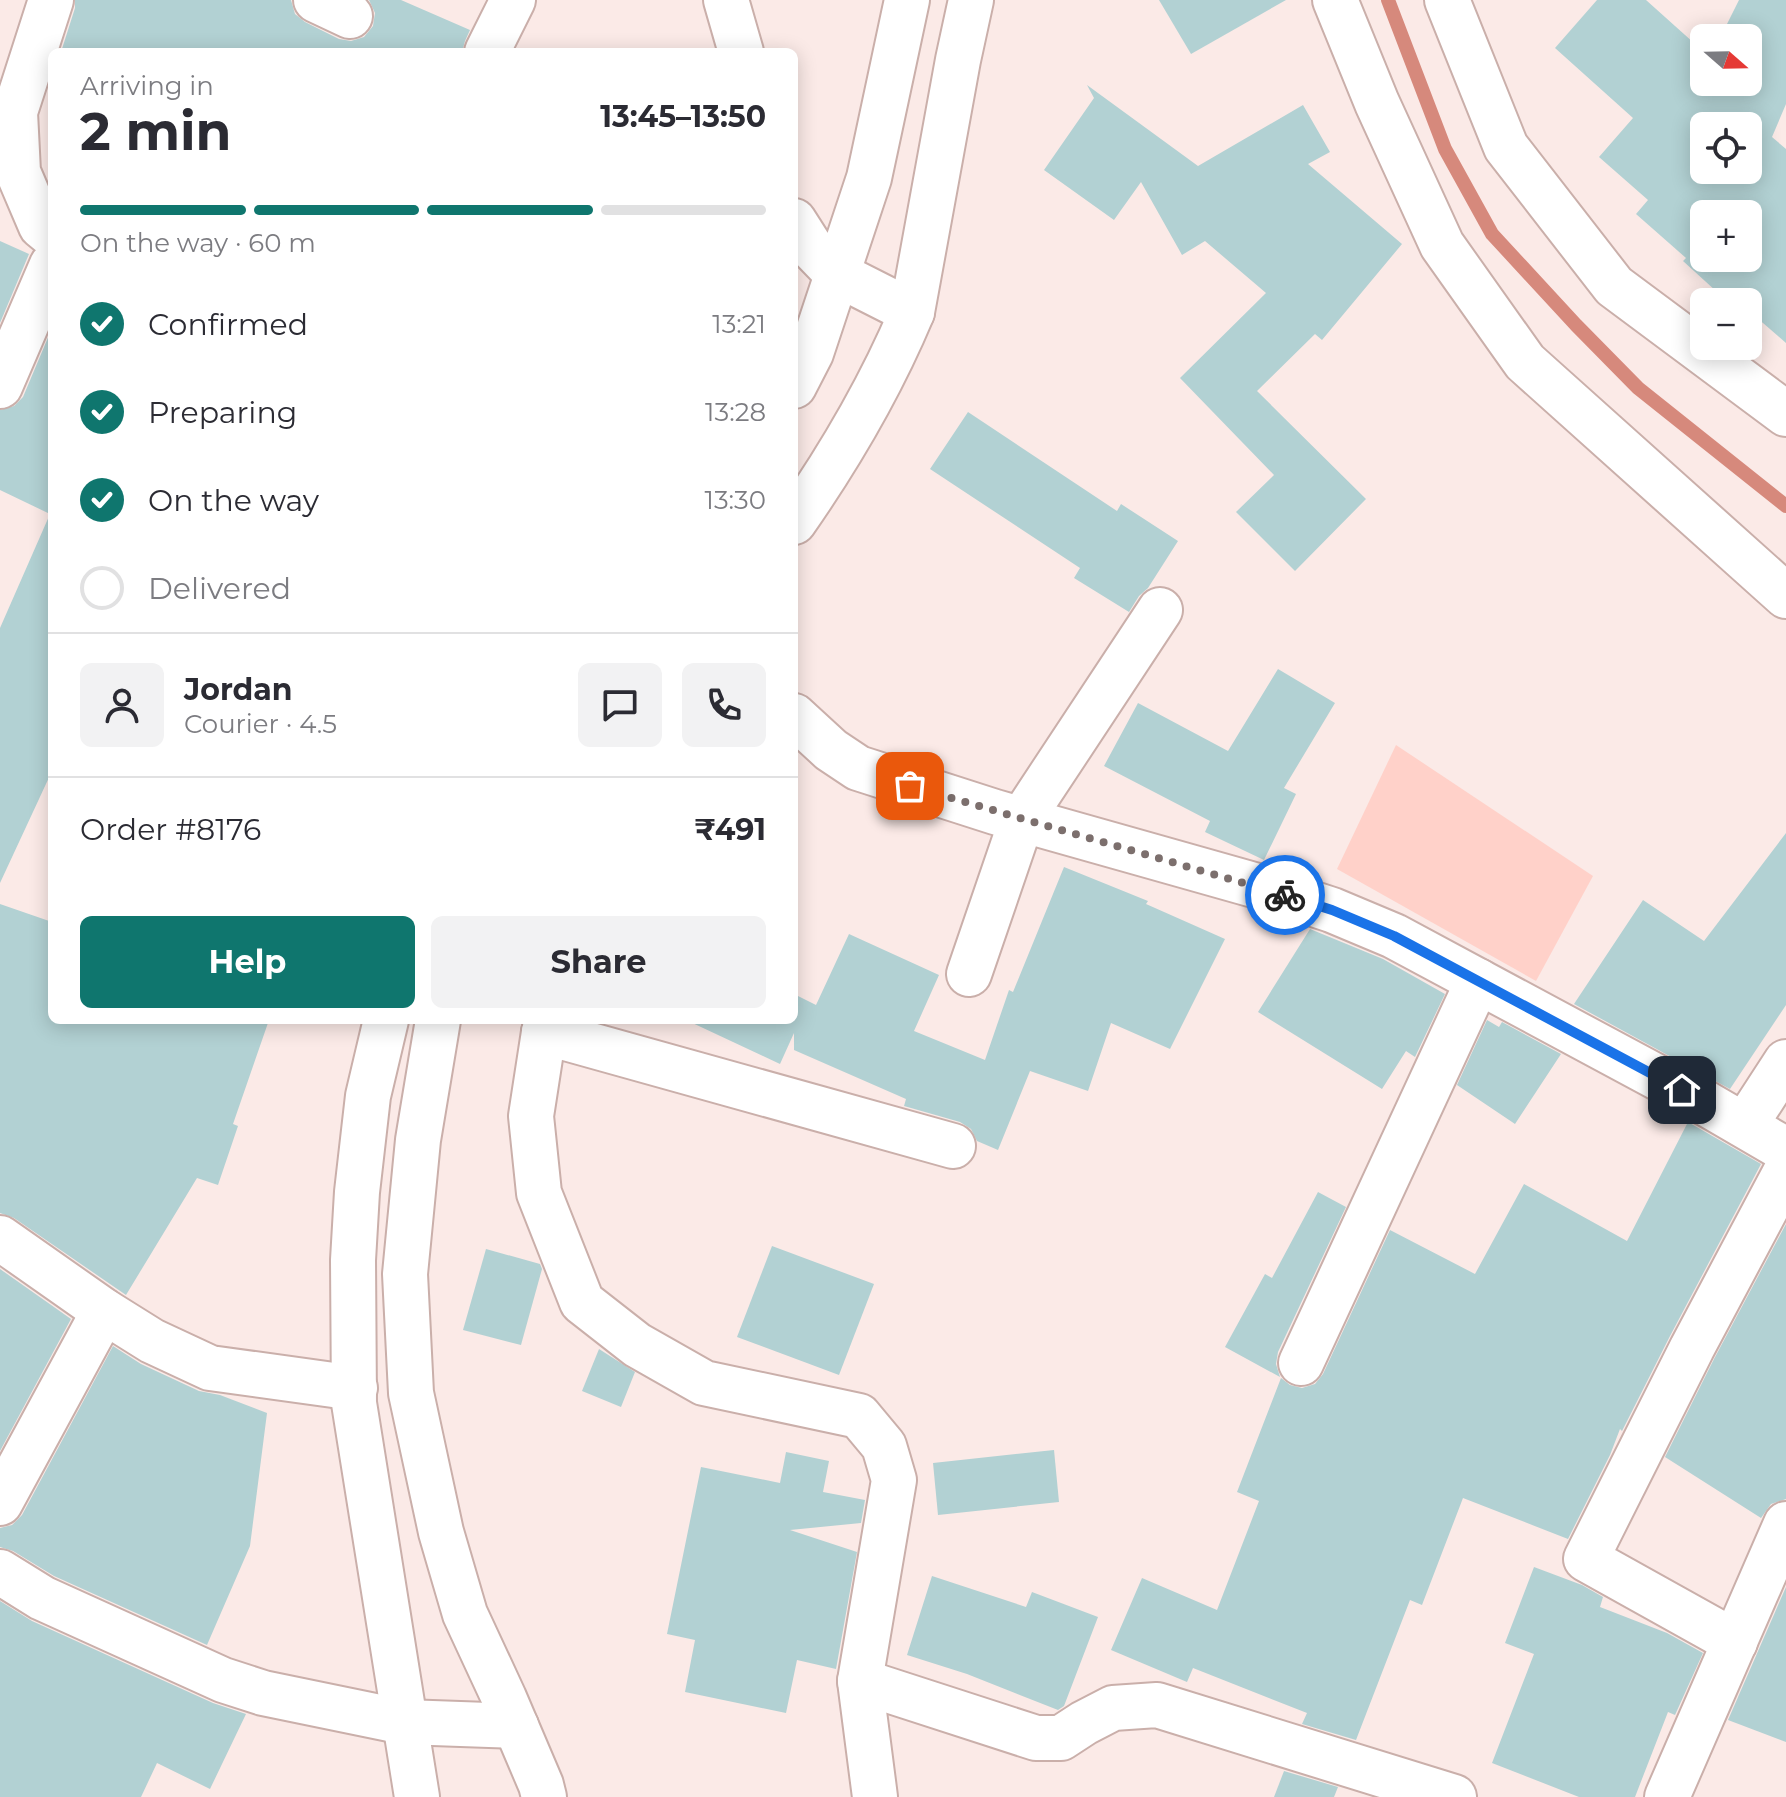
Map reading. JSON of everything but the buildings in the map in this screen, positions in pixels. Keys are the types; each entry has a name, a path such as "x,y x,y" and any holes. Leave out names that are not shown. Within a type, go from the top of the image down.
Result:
{"street":[{"path":"48,232 41,226 18,172 15,112 51,0"},
{"path":"489,48 513,0"},
{"path":"726,0 740,48"},
{"path":"798,378 811,353 869,178 907,0"},
{"path":"798,516 863,412 912,312 971,0"},
{"path":"1335,0 1377,103 1442,245 1525,362 1786,596"},
{"path":"1447,0 1506,147 1614,286 1786,414"},
{"path":"798,227 810,246 837,274 912,312"},
{"path":"0,386 48,274"},
{"path":"969,974 1022,819 1160,610"},
{"path":"798,720 831,750 858,768 1022,819 1268,889 1332,910 1394,936 1786,1150"},
{"path":"1301,1363 1478,981"},
{"path":"385,1024 368,1096 357,1192 353,1260 354,1403 417,1797"},
{"path":"437,1024 418,1140 405,1274 411,1393 441,1532 465,1614 516,1726 544,1797"},
{"path":"875,1797 860,1681 894,1480 884,1446 859,1416 704,1383 637,1345 582,1302 539,1193 531,1116 547,1026 953,1146"},
{"path":"1745,1125 1786,1062"},
{"path":"1735,1642 1586,1559 1692,1348 1786,1171"},
{"path":"0,1238 152,1341 210,1368 355,1388"},
{"path":"0,1503 104,1311"},
{"path":"1667,1797 1786,1524"},
{"path":"0,1572 42,1598 223,1680 263,1693 404,1722 516,1726"},
{"path":"860,1681 1036,1738 1061,1738 1113,1708 1157,1705 1454,1797"}],"shaded area":[{"path":"1396,745 1593,876 1536,981 1337,869"}],"waterway":[{"path":"1388,0 1445,149 1492,234 1638,388 1786,506"}],"way so far":[{"path":"910,786 1285,895"}],"route":[{"path":"1285,895 1332,910 1394,936 1682,1090"}]}
